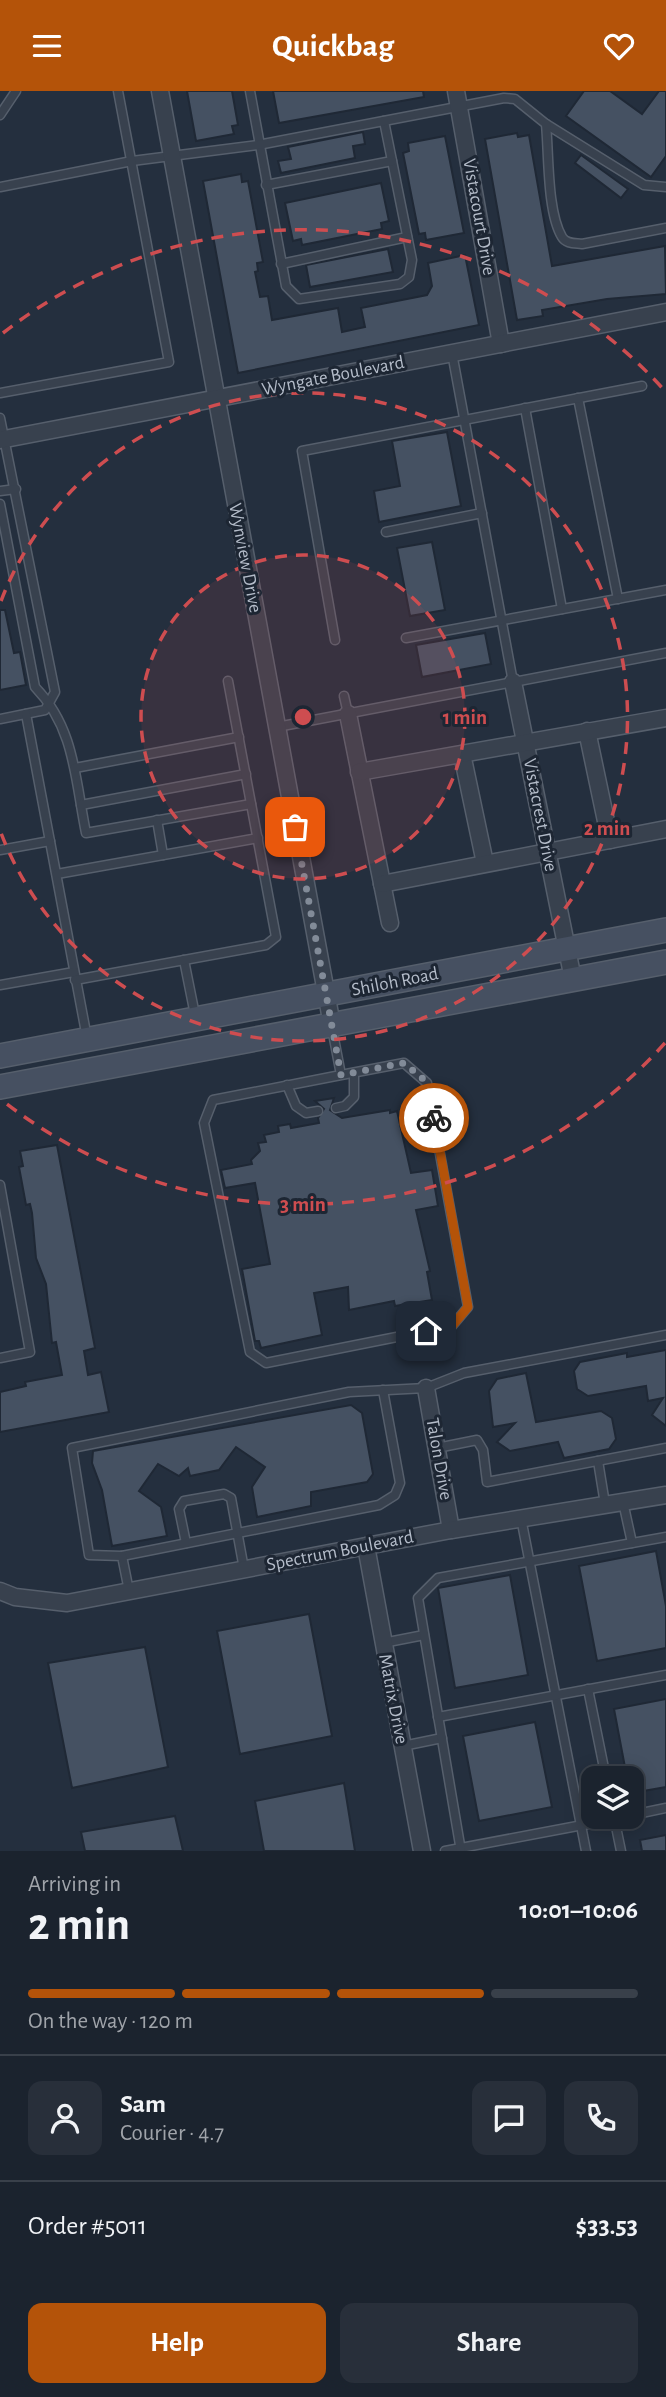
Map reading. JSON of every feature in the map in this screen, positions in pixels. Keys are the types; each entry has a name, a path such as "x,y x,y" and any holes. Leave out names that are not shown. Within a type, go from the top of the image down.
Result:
{"main road":[{"name":"Shiloh Road","path":"5,1051 87,1040 666,930"},
{"name":"Shiloh Road","path":"0,1087 666,962"},
{"path":"87,1040 93,1070"}],"street":[{"name":"Wynview Drive","path":"160,91 332,1025"},
{"name":"Vistacourt Drive","path":"457,99 501,344"},
{"name":"Wyngate Boulevard","path":"2,440 666,312"},
{"name":"Vistacrest Drive","path":"513,682 573,979"},
{"path":"348,714 390,923"},
{"path":"359,772 666,717"},
{"path":"587,731 610,840"},
{"path":"462,754 485,863"},
{"path":"382,884 666,829"},
{"name":"Talon Drive","path":"426,1388 451,1530"},
{"name":"Spectrum Boulevard","path":"0,1606 7,1594 67,1603 451,1530 666,1495"},
{"name":"Matrix Drive","path":"366,1546 422,1851"}],"lane":[{"path":"0,115 16,91"},
{"path":"0,394 169,362 118,91"},
{"path":"250,91 286,286 299,299 400,284 409,277 412,260 384,121"},
{"path":"0,187 132,162 258,145 384,121 457,99 503,97 515,99 546,124 644,185 666,187"},
{"path":"546,124 554,211 563,239 569,243 582,244 666,228"},
{"path":"266,185 392,160"},
{"path":"281,264 407,237"},
{"path":"452,353 513,682"},
{"path":"334,640 302,451 642,386"},
{"path":"578,398 618,599"},
{"path":"525,408 562,609"},
{"path":"0,418 2,440 16,489 55,692 45,710 0,719"},
{"path":"0,491 16,489"},
{"path":"0,504 35,687 51,703 65,728 86,833 251,804"},
{"path":"386,532 482,513"},
{"path":"406,638 666,590"},
{"path":"276,727 666,653"},
{"path":"0,985 184,960 266,945 276,937 228,681"},
{"path":"344,696 348,714"},
{"path":"26,714 87,1040"},
{"path":"75,768 239,737"},
{"path":"80,805 246,774"},
{"path":"157,820 163,855"},
{"path":"57,874 258,838"},
{"path":"0,850 50,841"},
{"path":"184,960 196,1020"},
{"path":"332,1025 341,1075"},
{"path":"404,1063 428,1083 468,1307 452,1326 266,1363 250,1352 204,1123 213,1100 341,1075 404,1063"},
{"path":"336,1108 345,1106 354,1097 354,1073"},
{"path":"287,1086 296,1106 306,1113 318,1111"},
{"path":"0,1185 30,1352 0,1359"},
{"path":"383,1390 400,1483 395,1495 379,1505 122,1556 89,1555 72,1448 349,1392 383,1390 426,1388 464,1373 666,1335"},
{"path":"437,1448 477,1440 483,1450 487,1482 666,1448"},
{"path":"598,1461 605,1504"},
{"path":"186,1543 179,1509 184,1501 224,1494 231,1498 244,1569"},
{"path":"623,1502 632,1543"},
{"path":"445,1851 581,1825 521,1518"},
{"path":"461,1849 418,1598 438,1578 666,1537"},
{"path":"122,1556 129,1591"},
{"path":"383,1643 424,1635"},
{"path":"438,1717 666,1675"},
{"path":"588,1689 604,1766"},
{"path":"402,1746 442,1738"},
{"path":"644,1813 666,1808"},
{"path":"582,1829 586,1851"},
{"path":"616,1829 621,1851"}],"building":[{"path":"187,91 232,91 238,125 232,126 234,134 196,141"},
{"path":"273,91 423,91 424,97 279,123"},
{"path":"584,91 610,91 642,114 659,91 666,91 666,156 651,177 566,116"},
{"path":"363,132 365,144 353,146 355,158 281,173 278,161 291,159 288,147"},
{"path":"517,133 518,137 529,135 552,266 665,246 666,294 607,299 542,310 543,316 517,320 485,139"},
{"path":"445,136 464,233 426,240 425,233 419,234 403,153 409,151 408,143"},
{"path":"581,155 628,189 621,198 575,163"},
{"path":"241,174 242,182 248,181 263,262 257,263 258,271 255,272 260,297 268,296 272,320 338,308 342,332 365,327 361,308 427,295 432,286 428,263 465,255 479,325 238,373 203,181"},
{"path":"381,183 389,221 381,223 382,229 302,245 301,239 293,241 285,203"},
{"path":"388,249 393,272 310,287 306,265"},
{"path":"447,432 461,506 379,522 374,491 400,486 392,441"},
{"path":"432,542 445,610 410,616 397,548"},
{"path":"0,610 5,610 14,653 20,652 26,685 0,690"},
{"path":"485,633 491,664 422,677 416,645"},
{"path":"334,1098 330,1110 342,1118 397,1111 411,1173 432,1170 438,1206 416,1210 430,1271 427,1272 432,1300 395,1306 394,1301 349,1310 348,1287 314,1293 322,1335 261,1348 259,1341 255,1341 242,1269 270,1264 255,1183 225,1188 221,1170 252,1164 251,1160 260,1151 258,1143 266,1142 264,1135 279,1132 278,1126 290,1124 291,1128 319,1123 318,1118 324,1109 315,1101"},
{"path":"57,1145 95,1348 84,1351 88,1375 101,1372 109,1412 0,1432 0,1392 26,1386 25,1382 62,1375 56,1342 52,1343 46,1284 36,1258 32,1213 30,1204 26,1205 19,1167 23,1166 20,1151"},
{"path":"666,1350 666,1426 652,1415 663,1398 648,1401 646,1386 588,1396 577,1389 574,1371 580,1362 627,1353 627,1357"},
{"path":"526,1373 536,1422 601,1411 612,1418 616,1439 609,1449 564,1458 558,1442 510,1451 497,1442 515,1423 493,1427 489,1391 497,1379"},
{"path":"351,1405 362,1413 373,1474 367,1482 311,1492 311,1506 257,1517 252,1487 265,1467 236,1447 219,1470 190,1476 188,1468 179,1476 158,1464 139,1491 161,1507 167,1536 112,1546 102,1490 92,1463 93,1451"},
{"path":"656,1551 666,1606 666,1648 597,1661 579,1566"},
{"path":"510,1575 528,1675 455,1688 438,1588"},
{"path":"309,1614 332,1736 240,1754 217,1631"},
{"path":"145,1647 168,1767 72,1788 48,1663"},
{"path":"666,1699 666,1787 644,1791 644,1766 625,1766 614,1709"},
{"path":"535,1722 552,1807 479,1821 463,1736"},
{"path":"344,1783 355,1851 264,1851 255,1801"},
{"path":"175,1816 183,1851 85,1851 81,1832"},
{"path":"666,1835 666,1851 642,1851 640,1840"}],"way so far":[{"path":"295,827 341,1075 404,1063 428,1083 434,1118"}],"route":[{"path":"426,1331 452,1326 468,1307 434,1118"}]}
